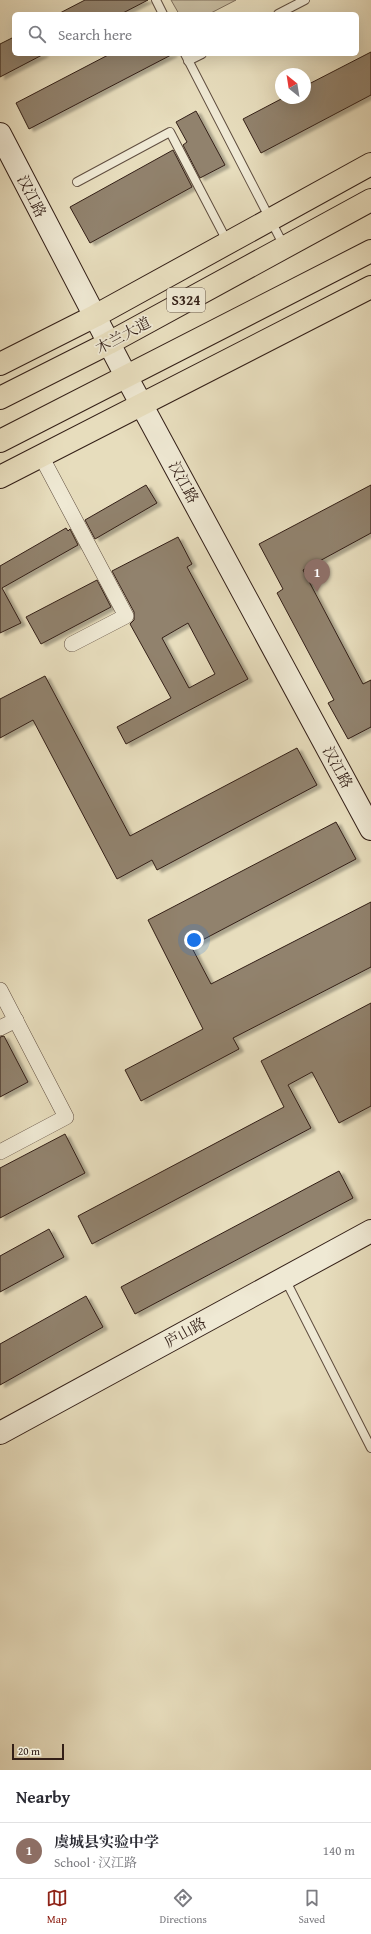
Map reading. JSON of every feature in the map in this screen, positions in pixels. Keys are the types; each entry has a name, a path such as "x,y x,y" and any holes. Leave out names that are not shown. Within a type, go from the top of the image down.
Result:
{"main road":[{"path":"0,364 95,316 270,218 371,164"},
{"name":"木兰大道","path":"0,398 109,343 284,246 371,200"},
{"name":"S324","path":"0,441 371,251"},
{"path":"0,477 371,287"}],"street":[{"name":"汉江路","path":"0,134 126,376 371,829"},
{"path":"41,456 126,616 72,644"},
{"path":"0,990 66,1117 0,1152"},
{"path":"0,1028 16,1020"},
{"name":"庐山路","path":"0,1433 371,1231"}],"lane":[{"path":"156,0 162,12"},
{"path":"282,12 305,0"},
{"path":"187,58 284,246"},
{"path":"76,182 170,132 227,242"},
{"path":"284,1278 371,1448"}],"shaded area":[{"path":"171,0 236,0 213,12 178,12"}],"building":[{"path":"85,0 148,0 125,12 62,12"},
{"path":"12,38 12,56 40,56 0,77 0,44"},
{"path":"371,52 371,95 261,153 243,119 275,102 275,104 311,104 311,83"},
{"path":"106,56 169,56 29,129 16,103"},
{"path":"196,111 225,165 200,178 183,145 187,142 176,122"},
{"path":"173,150 192,187 90,243 70,207"},
{"path":"146,485 157,503 95,539 85,520"},
{"path":"371,485 371,533 303,570 363,684 371,680 371,727 348,739 328,703 334,700 277,593 283,589 259,544"},
{"path":"66,528 68,531 70,529 78,545 2,588 21,623 0,633 0,566"},
{"path":"178,537 192,564 187,567 248,679 126,744 117,727 171,698 130,624 134,620 134,612 112,571","holes":["188,623 215,674 189,688 162,638"]},
{"path":"97,580 111,607 41,644 26,617"},
{"path":"45,676 130,836 297,748 317,785 157,870 152,860 117,879 33,720 0,738 0,699"},
{"path":"336,822 356,859 191,946 211,984 371,902 371,967 233,1038 239,1049 141,1101 125,1070 203,1029 148,920"},
{"path":"371,1003 371,1106 339,1123 312,1072 288,1085 311,1128 92,1244 78,1216 284,1107 261,1061"},
{"path":"4,1036 28,1082 0,1097 0,1037"},
{"path":"65,1134 85,1173 0,1218 0,1168"},
{"path":"339,1171 353,1198 135,1314 121,1287"},
{"path":"49,1229 64,1257 0,1292 0,1256"},
{"path":"86,1296 103,1327 0,1385 0,1344"}],"place":[{"name":"虞城县实验中学","path":"317,592"}]}
